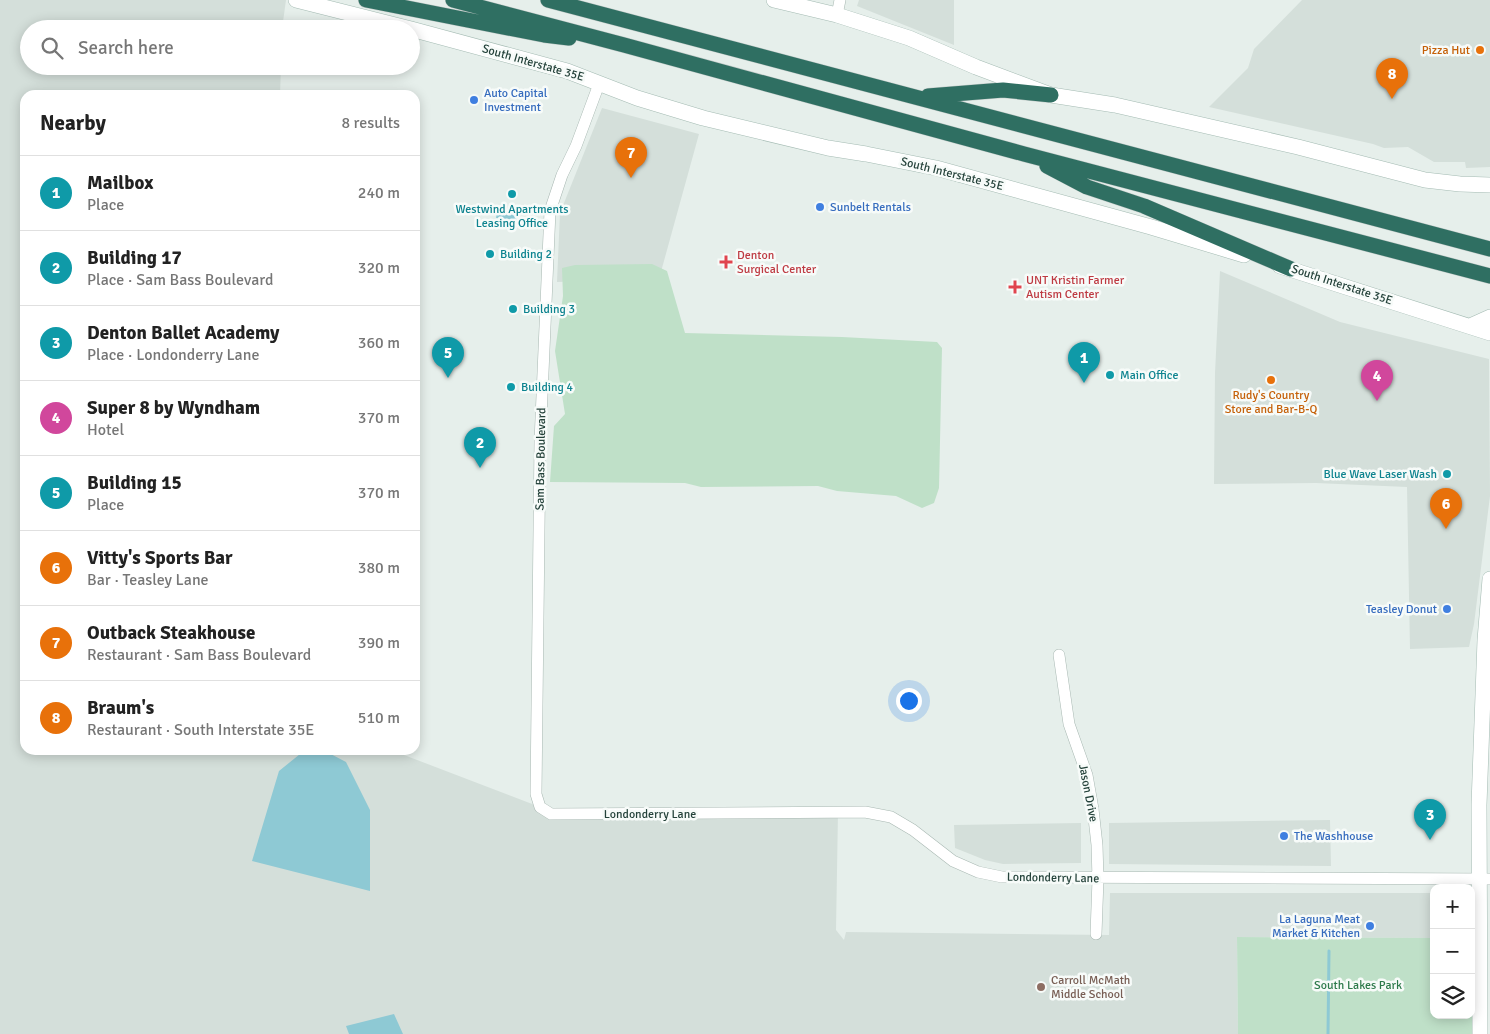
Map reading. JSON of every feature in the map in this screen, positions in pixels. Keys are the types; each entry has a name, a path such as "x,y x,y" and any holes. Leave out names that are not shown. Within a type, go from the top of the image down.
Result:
{"highway":[{"path":"366,0 544,35 624,45"},
{"path":"453,0 1024,154 1484,275"},
{"path":"548,0 1486,248"},
{"path":"917,97 1004,90 1051,94"},
{"path":"1024,154 1087,187 1144,206 1291,269"}],"main road":[{"name":"South Interstate 35E","path":"296,0 375,20"},
{"path":"774,0 838,7 976,67 1051,94 1115,105 1298,147 1425,180 1490,185"},
{"name":"South Interstate 35E","path":"420,31 567,71 637,98 703,118 828,148 904,161 968,176 1152,227 1291,269 1490,333"},
{"path":"1470,326 1490,317"},
{"path":"1480,1034 1485,879 1479,805 1490,579"}],"street":[{"name":"Sam Bass Boulevard","path":"544,809 540,807 536,794 537,616 540,530 540,442 550,211 562,174 576,146 599,84"},
{"name":"Jason Drive","path":"1059,655 1069,724 1087,775 1093,809 1098,879 1096,934"},
{"name":"Londonderry Lane","path":"544,809 551,814 866,812 891,817 914,830 952,861 978,872 1002,878 1485,879"}],"shaded area":[{"path":"0,0 286,0 283,20 20,20 20,75 281,75 280,90 20,90 20,755 404,755 540,807 551,814 838,812 836,930 844,940 846,932 1109,935 1110,893 1430,893 1430,938 1237,937 1238,1034 0,1034"},
{"path":"859,0 954,0 954,45 857,6"},
{"path":"1302,0 1490,0 1490,167 1466,168 1465,162 1434,162 1408,147 1384,148 1209,107 1248,68 1254,49"},
{"path":"602,108 699,134 659,279 557,282 560,213"},
{"path":"1220,271 1340,322 1489,359 1490,496 1474,624 1469,647 1410,649 1407,487 1316,483 1214,484 1215,373"},
{"path":"1330,820 1331,866 1109,864 1109,823"},
{"path":"1081,823 1081,863 1003,864 985,860 955,848 954,825"}],"green space":[{"path":"652,264 667,271 685,333 842,337 937,342 942,348 939,488 934,503 922,508 896,496 837,491 818,486 701,487 685,483 550,482 554,426 565,414 555,351 563,296 562,268 575,265"},
{"name":"South Lakes Park","path":"1237,937 1430,938 1430,1019 1475,1019 1475,938 1479,938 1479,1034 1238,1034"}],"water":[{"path":"502,208 507,209 506,213 516,215 514,225 496,218 497,213 501,214"},
{"path":"299,755 333,755 346,762 370,810 370,891 252,861 279,771"},
{"path":"394,1014 403,1034 349,1034 346,1026"}],"waterway":[{"path":"1328,1034 1329,951"}],"place":[{"name":"Pizza Hut","path":"1480,50"},
{"name":"Braum's","path":"1392,99"},
{"name":"Auto Capital Investment","path":"474,100"},
{"name":"Outback Steakhouse","path":"631,178"},
{"name":"Westwind Apartments Leasing Office","path":"512,194"},
{"name":"Sunbelt Rentals","path":"820,207"},
{"name":"Building 2","path":"490,254"},
{"name":"Denton Surgical Center","path":"726,262"},
{"name":"UNT Kristin Farmer Autism Center","path":"1015,287"},
{"name":"Building 3","path":"513,309"},
{"name":"Main Office","path":"1110,375"},
{"name":"Building 15","path":"448,378"},
{"name":"Rudy's Country Store and Bar-B-Q","path":"1271,380"},
{"name":"Mailbox","path":"1084,383"},
{"name":"Building 4","path":"511,387"},
{"name":"Super 8 by Wyndham","path":"1377,401"},
{"name":"Building 17","path":"480,468"},
{"name":"Blue Wave Laser Wash","path":"1447,474"},
{"name":"Vitty's Sports Bar","path":"1446,529"},
{"name":"Teasley Donut","path":"1447,609"},
{"name":"The Washhouse","path":"1284,836"},
{"name":"Denton Ballet Academy","path":"1430,840"},
{"name":"La Laguna Meat Market & Kitchen","path":"1370,926"},
{"name":"Carroll McMath Middle School","path":"1041,987"}]}
